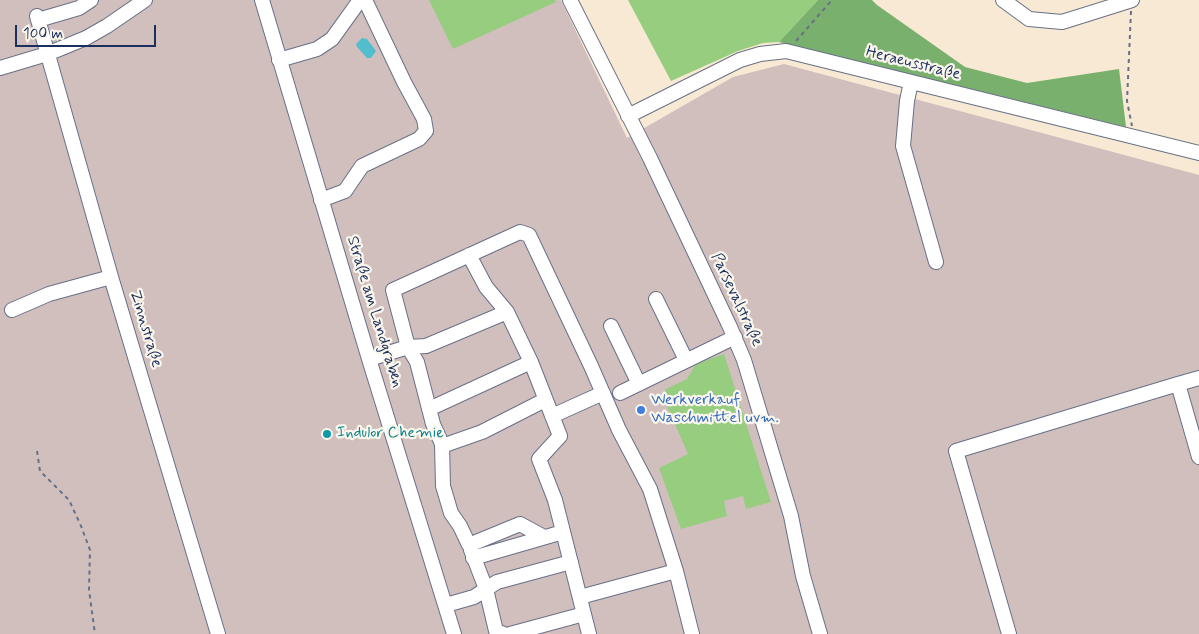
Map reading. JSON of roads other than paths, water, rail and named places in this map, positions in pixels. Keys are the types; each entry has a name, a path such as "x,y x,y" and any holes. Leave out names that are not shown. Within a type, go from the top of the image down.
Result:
{"street":[{"name":"Zinnstraße","path":"91,0 79,8 39,23 218,634"},
{"path":"0,68 48,54 97,32 145,0"},
{"name":"Straße am Landgraben","path":"262,0 369,359 454,634"},
{"path":"279,60 317,49 332,39 360,0"},
{"path":"321,200 345,191 362,166 419,139 426,131 424,118 404,82 365,0"},
{"name":"Parsevalstraße","path":"570,0 650,158 735,337 749,375 788,508 803,576 820,634"},
{"path":"1003,0 1029,19 1062,22 1130,1"},
{"name":"Heraeusstraße","path":"628,116 750,56 768,52 786,52 1199,152"},
{"path":"911,82 907,101 903,146 936,262"},
{"path":"504,634 496,631 486,589 460,526 451,513 443,486 442,446 428,409 417,362 408,347 393,290 520,232 528,235 619,430 650,489 676,571 692,634"},
{"path":"469,255 486,287 506,312 531,362 560,436 539,459 555,500 589,634"},
{"path":"12,310 49,294 112,277"},
{"path":"656,299 686,360"},
{"path":"369,359 408,347 426,346 506,312"},
{"path":"611,326 639,384"},
{"path":"620,393 735,337"},
{"path":"428,409 531,362"},
{"path":"1009,634 956,452 1199,378"},
{"path":"1178,384 1199,457"},
{"path":"552,416 603,393"},
{"path":"442,446 482,432 545,400"},
{"path":"471,551 520,524 544,537"},
{"path":"471,551 563,532"},
{"path":"446,605 474,597 497,582 571,562"},
{"path":"580,597 676,571"},
{"path":"510,634 584,614"}],"water":[{"path":"362,38 367,39 376,51 371,58 367,58 357,47 356,44"}],"place":[{"name":"Werkverkauf Waschmittel uvm.","path":"641,410"},
{"name":"Indulor Chemie","path":"327,434"}]}
